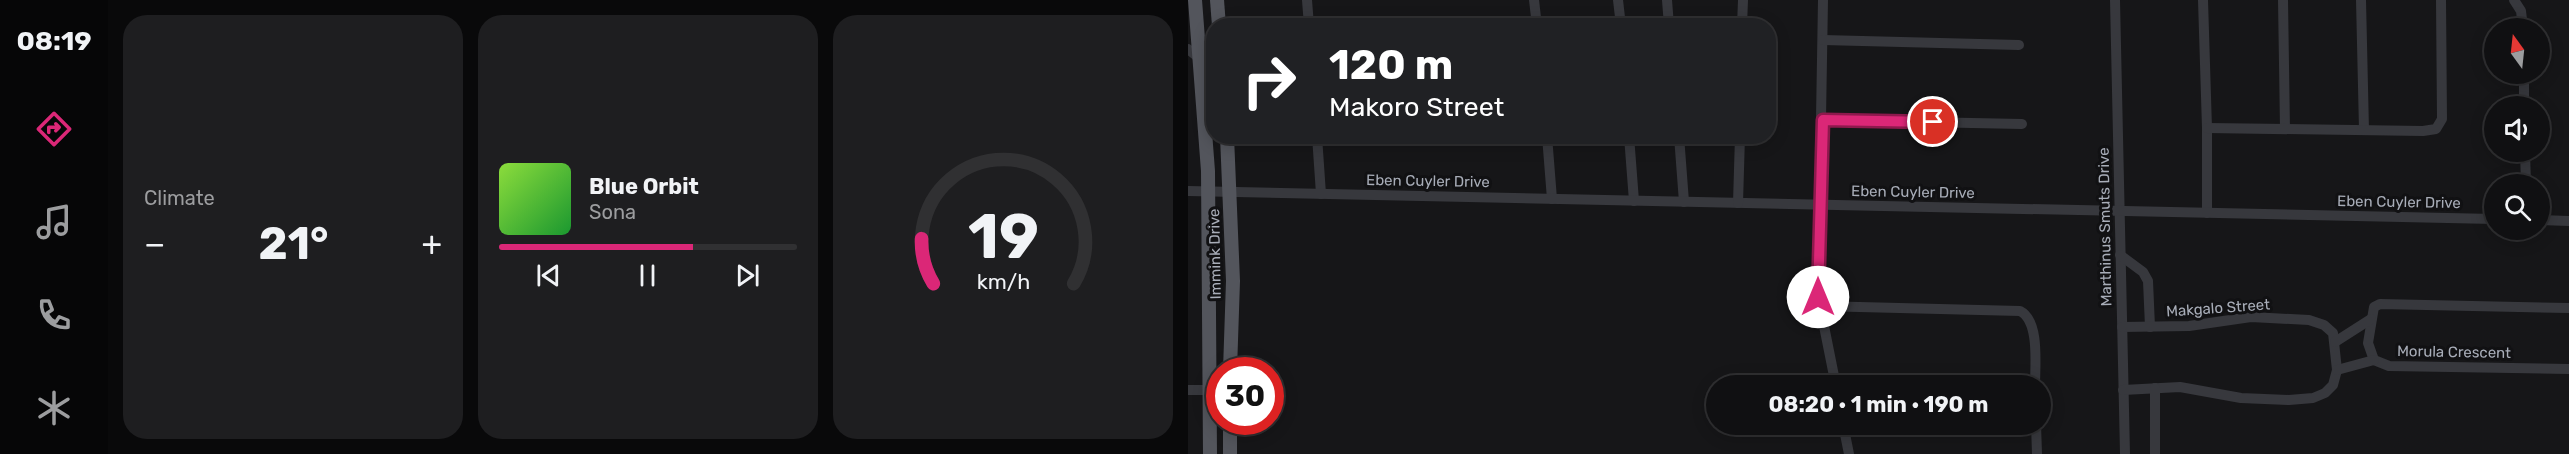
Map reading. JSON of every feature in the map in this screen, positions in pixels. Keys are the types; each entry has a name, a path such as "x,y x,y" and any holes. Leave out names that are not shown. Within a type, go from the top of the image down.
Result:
{"main road":[{"name":"Immink Drive","path":"1195,0 1208,192 1214,357"},
{"path":"1217,0 1218,18"},
{"name":"Immink Drive","path":"1227,144 1233,281 1230,357"},
{"name":"Immink Drive","path":"1210,454 1212,435"},
{"path":"1230,435 1230,454"}],"street":[{"path":"1307,0 1308,18"},
{"path":"1534,0 1536,18"},
{"path":"1618,0 1619,18"},
{"path":"1667,0 1668,18"},
{"path":"1742,18 1743,0"},
{"path":"1823,0 1819,306 1834,375"},
{"name":"Marthinus Smuts Drive","path":"2115,0 2125,454"},
{"path":"2203,0 2207,213"},
{"path":"2283,0 2285,129"},
{"path":"2361,0 2364,130"},
{"path":"2207,128 2427,131 2440,126 2442,119 2441,0"},
{"path":"2514,0 2521,11 2522,18"},
{"path":"1823,40 2019,45"},
{"path":"1188,49 1199,58"},
{"path":"1823,120 2022,124"},
{"path":"1318,144 1321,194"},
{"path":"1548,144 1552,199"},
{"path":"1630,144 1634,201"},
{"path":"1680,144 1684,202"},
{"path":"1738,203 1740,144"},
{"name":"Eben Cuyler Drive","path":"1188,191 2484,219"},
{"path":"2550,220 2569,220"},
{"path":"2120,255 2143,272 2148,281 2150,327"},
{"path":"2337,370 2374,360 2368,343 2371,319 2374,307 2388,303 2569,308"},
{"path":"1819,306 2020,310 2027,315 2033,325 2035,375"},
{"name":"Makgalo Street","path":"2122,327 2188,326 2251,317 2309,320 2328,328 2335,342"},
{"path":"2123,390 2180,387 2241,398 2289,400 2313,398 2325,393 2333,385 2337,370 2335,342 2371,319"},
{"name":"Morula Crescent","path":"2374,360 2389,366 2569,369"},
{"path":"2155,388 2155,454"},
{"path":"1188,390 1206,391"},
{"path":"1846,435 1849,454"},
{"path":"2036,435 2037,454"}],"route":[{"path":"1818,297 1823,120 1933,122"}]}
